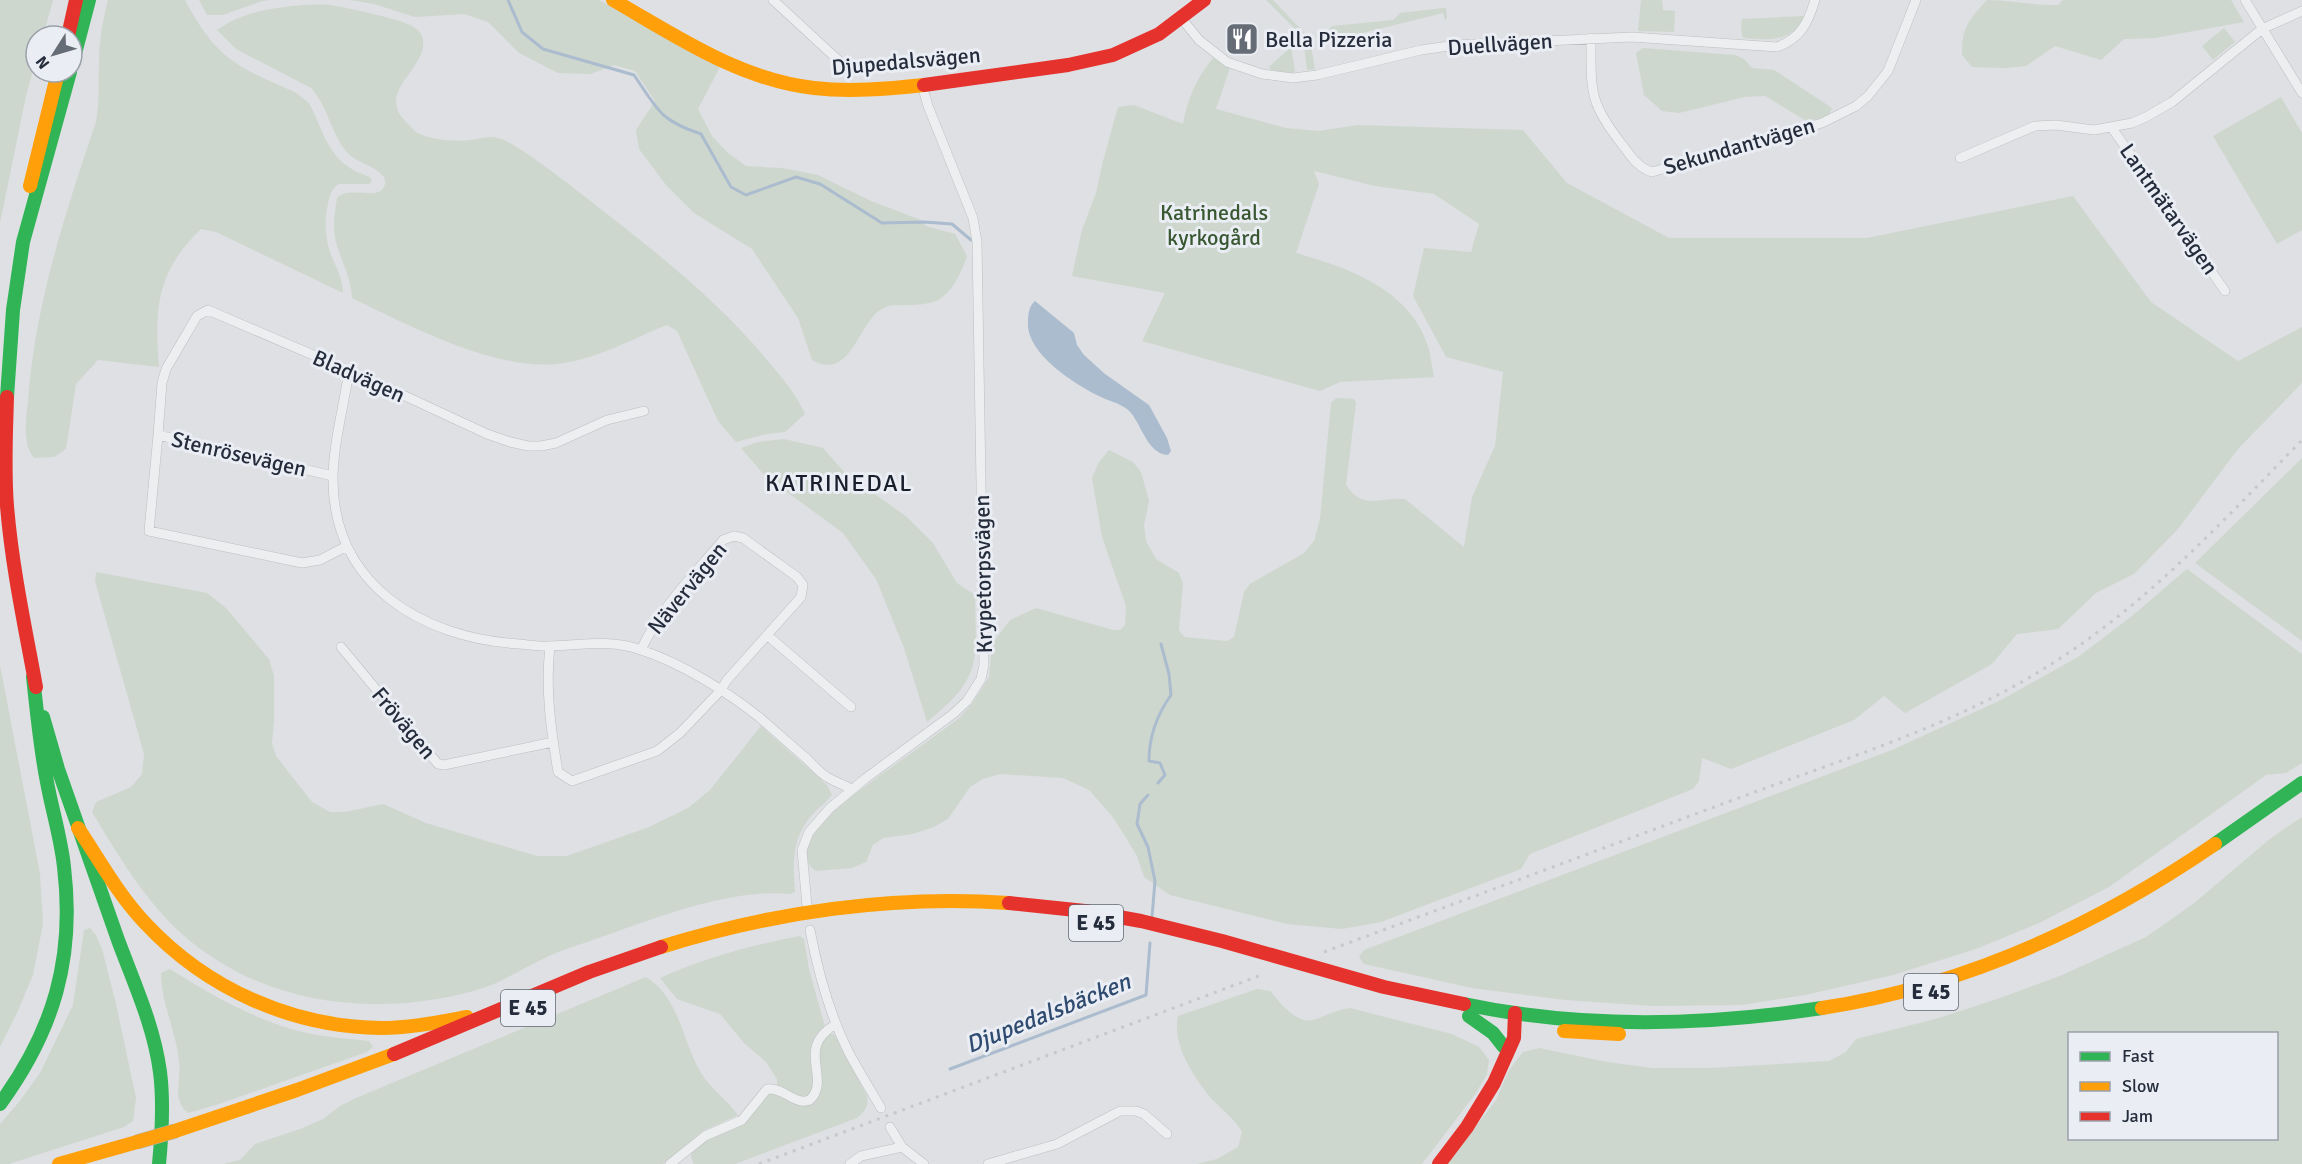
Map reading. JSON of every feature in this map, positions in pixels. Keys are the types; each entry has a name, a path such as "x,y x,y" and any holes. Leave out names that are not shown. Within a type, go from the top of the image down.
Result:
{"main road":[{"path":"71,24 76,0"},
{"path":"83,24 89,0"},
{"name":"Djupedalsvägen","path":"613,0 718,58 761,76 783,83 834,90 922,85 1049,68 1104,58 1146,41 1182,19 1204,0"},
{"path":"24,242 33,167 55,84"},
{"path":"0,1104 20,1077 42,1037 58,990 67,935 68,912 64,864 45,773 33,677 14,563 5,470 9,351 17,274 67,84"},
{"path":"33,677 50,742 78,828 147,1014 158,1057 162,1088 163,1119 159,1164"},
{"name":"E 45","path":"59,1164 138,1147 334,1088 598,978 647,960 733,936 839,917 948,911 1026,914 1114,925 1216,948 1402,1001 1469,1016 1641,1024 1749,1019 1808,1012 1854,1004 1954,977 2044,942 2123,903 2189,861 2302,783"},
{"name":"E 45","path":"175,1136 352,1071 594,970 681,940 778,917 837,909 970,902 1072,910 1152,924 1384,987 1514,1018 1594,1033 1642,1035 1700,1033 1752,1029 1809,1020 1855,1012 1916,997 2048,950 2127,910 2185,874 2302,794"},
{"path":"78,828 127,900 163,941 204,974 251,1001 305,1019 356,1027 409,1026 500,1010"},
{"path":"118,940 140,1017 149,1059 155,1119 151,1164"},
{"path":"1469,1016 1493,1033 1505,1051"},
{"path":"1439,1164 1487,1095 1505,1051 1514,1038 1514,1018"},
{"name":"E 45","path":"97,1164 138,1147"}],"street":[{"path":"773,0 850,70"},
{"name":"Duellvägen","path":"1182,19 1199,40 1227,62 1262,75 1293,78 1317,75 1436,48 1591,38 1649,38 1777,46 1788,43 1799,35 1807,23 1815,0"},
{"name":"Sekundantvägen","path":"1591,38 1591,81 1593,96 1599,112 1636,163 1652,172 1822,123 1856,106 1868,96 1888,71 1916,0"},
{"path":"2245,0 2302,93"},
{"path":"1960,158 2035,126 2056,125 2094,130 2132,123 2159,111 2262,29 2302,12"},
{"name":"Krypetorpsvägen","path":"807,906 801,858 804,841 809,832 823,815 852,789 953,714 974,692 984,665 977,242 973,218 928,106 922,85"},
{"name":"Lantmätarvägen","path":"2112,128 2225,291"},
{"name":"Bladvägen","path":"158,435 165,369 197,316 204,310 213,310 487,434 528,446 556,442 607,420 644,411"},
{"path":"350,371 333,476 338,520 347,546 382,591 406,612 439,628 472,638 550,646 610,643 641,650 721,690 760,718 826,776 852,789"},
{"name":"Stenrösevägen","path":"333,476 158,435 149,531 302,563 320,560 347,546"},
{"name":"Nävervägen","path":"553,742 558,772 572,781 657,751 680,733 721,690 801,597 803,585 797,577 743,538 735,536 723,540 652,626 641,650"},
{"path":"767,635 851,707"},
{"path":"550,646 546,674 553,742"},
{"name":"Frövägen","path":"341,647 438,764 444,765 553,742"},
{"path":"810,930 817,965 836,1024 848,1051 881,1108"},
{"path":"670,1164 705,1136 742,1120 768,1089 779,1090 802,1102 810,1100 816,1092 815,1048 818,1039 836,1024"},
{"path":"988,1164 1057,1144 1120,1111 1136,1110 1167,1134"},
{"path":"890,1127 902,1147 924,1164"},
{"path":"850,1164 861,1156 902,1147"}],"green space":[{"path":"0,0 53,0 46,24 24,24 24,84 29,84 0,223"},
{"path":"108,0 185,0 196,20 218,49 243,67 295,92 309,103 335,155 351,169 370,177 372,181 369,184 339,184 329,198 326,234 330,252 342,282 343,293 216,232 201,229 175,260 162,292 157,327 159,367 98,360 76,384 66,449 54,457 34,458 26,438 26,423 37,330 53,260 96,122 100,41"},
{"path":"199,0 271,0 223,15 207,15"},
{"path":"350,0 599,0 720,67 698,109 712,136 728,153 746,166 782,168 818,175 871,201 921,220 926,226 955,234 967,256 956,282 942,298 936,301 919,305 888,306 877,313 846,356 837,363 826,365 812,360 798,318 752,249 694,213 666,185 639,149 636,130 655,101 635,71 614,65 591,74 558,73 519,53 488,22 464,14 415,17 374,4"},
{"path":"1266,0 1273,0 1310,39 1315,69 1307,70 1303,37"},
{"path":"1641,0 1662,0 1663,10 1675,11 1674,32 1638,31"},
{"path":"1987,0 2058,5 2063,0 2231,0 2244,22 2155,38 2124,39 2101,60 2055,46 2026,66 1972,67 1962,55 1963,38 1967,25"},
{"path":"302,5 347,8 406,23 416,29 423,40 422,51 398,91 396,102 399,112 413,129 423,135 444,140 465,141 495,137 505,140 570,185 650,248 727,316 782,377 805,414 785,432 736,442 718,421 677,331 667,325 584,359 555,364 531,364 478,353 450,343 352,298 350,283 335,236 334,220 337,198 342,194 381,191 385,181 383,177 374,168 355,159 344,149 322,104 311,88 236,49 217,30 247,15 268,9"},
{"path":"1446,8 1447,18 1445,20 1443,13 1322,43 1319,41 1332,26 1393,20 1400,13"},
{"path":"1804,16 1793,31 1779,38 1743,38 1742,19"},
{"path":"2224,28 2235,42 2213,60 2202,46"},
{"path":"1291,47 1295,71 1292,73 1271,70 1269,67"},
{"path":"1643,48 1735,55 1744,59 1752,68 1774,70 1832,108 1829,115 1808,122 1765,96 1745,97 1679,113 1662,111 1644,95 1636,53"},
{"name":"Katrinedals kyrkogård","path":"1213,58 1232,62 1216,109 1286,128 1319,131 1357,125 1523,130 1567,183 1669,238 1867,238 2073,196 2151,302 2238,361 2302,327 2302,383 2238,449 2178,529 2134,574 2096,593 2058,629 2017,634 1992,664 1905,713 1884,696 1854,720 1731,769 1702,758 1699,781 1693,789 1530,854 1521,869 1381,922 1342,929 1287,924 1170,895 1144,877 1137,856 1123,833 1112,816 1089,790 1063,778 1000,774 983,779 970,787 948,819 934,827 913,834 883,838 873,845 866,862 852,868 816,871 808,863 806,849 820,826 844,803 958,719 972,704 989,677 992,644 1010,620 1036,608 1113,630 1120,630 1125,625 1126,606 1102,537 1092,478 1099,462 1109,450 1133,462 1141,472 1149,501 1144,525 1146,541 1156,559 1179,573 1183,584 1179,630 1184,637 1227,641 1234,637 1244,592 1250,584 1304,553 1314,541 1320,519 1331,403 1336,398 1354,399 1356,403 1346,485 1352,493 1359,498 1373,501 1405,499 1464,547 1472,497 1495,446 1503,372 1446,357 1413,296 1424,248 1471,252 1479,224 1434,194 1375,186 1314,171 1319,184 1296,253 1357,274 1376,284 1393,297 1408,311 1421,329 1429,349 1434,377 1340,382 1320,391 1142,341 1165,293 1072,276 1082,230 1096,193 1118,107 1134,105 1183,124 1194,89"},
{"path":"2281,97 2302,133 2302,230 2277,244 2213,136"},
{"path":"784,439 823,448 845,473 907,517 933,543 957,583 975,595 976,637 972,667 958,693 927,722 904,648 876,579 843,533 765,476 741,448 758,442"},
{"path":"2302,458 2302,641 2195,563"},
{"path":"2187,569 2302,654 2302,763 2286,773 2266,775 2109,887 2039,923 1976,949 1893,975 1805,995 1741,1005 1652,1006 1565,1000 1472,988 1364,964 1359,957 1364,950 1892,750 2001,700 2078,657 2132,616"},
{"path":"96,572 207,593 226,608 269,659 274,676 272,744 276,756 312,802 330,812 345,812 383,804 426,823 537,856 567,856 649,827 688,808 710,790 761,726 827,785 832,795 812,815 800,833 794,861 795,892 790,894 746,895 675,911 558,952 494,984 451,996 406,1003 375,1004 345,1003 287,992 233,970 183,935 144,892 92,812 96,802 131,787 142,774 144,754 95,581"},
{"path":"0,665 40,874 43,924 33,975 0,1047"},
{"path":"2302,817 2302,1164 1447,1164 1496,1100 1509,1070 1523,1052 1539,1048 1607,1062 1652,1068 1711,1068 1829,1061 1846,1052 1856,1039 1939,1018 2062,975 2146,937 2193,904 2271,838"},
{"path":"90,928 102,949 116,1004 136,1098 133,1121 124,1127 9,1164 0,1164 0,1124 40,1073 73,1005 84,930"},
{"path":"800,936 804,939 809,969 825,1027 813,1048 814,1085 813,1091 805,1099 777,1087 777,1079 766,1062 744,1043 720,1014 677,999 660,978 728,953"},
{"path":"170,969 220,999 273,1023 308,1033 369,1041 373,1047 367,1052 188,1113 178,1096 180,1068 162,984 161,973"},
{"path":"646,977 666,996 673,1008 701,1073 738,1115 701,1132 663,1164 223,1164 240,1160 255,1144 323,1119 340,1106 356,1098"},
{"path":"1257,989 1270,991 1288,1011 1300,1019 1313,1020 1350,1008 1452,1034 1479,1047 1489,1060 1487,1074 1476,1093 1422,1164 1197,1164 1217,1159 1238,1147 1242,1132 1210,1097 1191,1070 1178,1038 1178,1016"},
{"path":"829,1033 835,1035 867,1096 867,1106 857,1118 735,1164 694,1164 691,1157 692,1149 727,1128 769,1092 813,1101 818,1048"}],"water":[{"path":"1035,301 1074,333 1077,345 1084,355 1105,374 1149,405 1167,438 1171,451 1168,455 1154,449 1127,409 1079,385 1044,357 1035,346 1028,322 1031,305"}],"waterway":[{"name":"Djupedalsbäcken","path":"508,0 522,32 543,49 634,75 661,112 676,124 701,134 731,187 746,195 796,177 820,184 882,223 952,224 971,240"},
{"name":"Djupedalsbäcken","path":"1158,783 1165,775 1160,763 1149,761 1150,743 1157,719 1171,695 1169,674 1161,644"},
{"name":"Djupedalsbäcken","path":"1148,795 1140,804 1137,824 1148,847 1155,881 1152,917"},
{"name":"Djupedalsbäcken","path":"950,1069 1146,995 1150,943"}],"railway":[{"path":"1324,952 1869,751 1984,702 2020,683 2090,638 2155,586 2302,440"},
{"path":"759,1164 1264,974"}],"traffic: fast":[{"path":"83,24 89,0"},
{"path":"7,397 13,310 23,242 67,84"},
{"path":"0,1104 19,1076 47,1020 63,962 66,932 67,900 63,856 45,769 33,677"},
{"path":"43,717 58,769 118,940"},
{"path":"2215,844 2302,783"},
{"path":"118,940 143,1005 157,1055 162,1107 159,1164"},
{"path":"1464,1004 1553,1018 1643,1022 1733,1018 1822,1008"},
{"path":"1469,1016 1493,1033 1504,1047"}],"traffic: slow":[{"path":"613,0 685,42 760,76 814,88 841,90 924,85"},
{"path":"30,186 55,84"},
{"path":"78,828 118,890 146,924 196,968 253,1000 284,1012 348,1026 403,1027 467,1017"},
{"path":"1822,1008 1875,998 1927,984 1978,968 2028,948 2124,901 2215,844"},
{"path":"661,947 746,924 833,909 921,902 1009,903"},
{"path":"1564,1031 1619,1034"},
{"path":"175,1131 394,1054"},
{"path":"137,1142 175,1131"},
{"path":"59,1164 137,1142"}],"traffic: jam":[{"path":"71,24 76,0"},
{"path":"924,85 1068,65 1113,55 1159,34 1204,0"},
{"path":"7,397 6,479 9,529 36,687"},
{"path":"1009,903 1085,911 1141,921 1222,941 1384,987 1464,1004"},
{"path":"394,1054 589,972 661,947"},
{"path":"1439,1164 1467,1127 1494,1083 1514,1038 1515,1013"}],"place":[{"name":"Bella Pizzeria","path":"1242,39"}],"district":[{"name":"KATRINEDAL","path":"839,483"}]}
